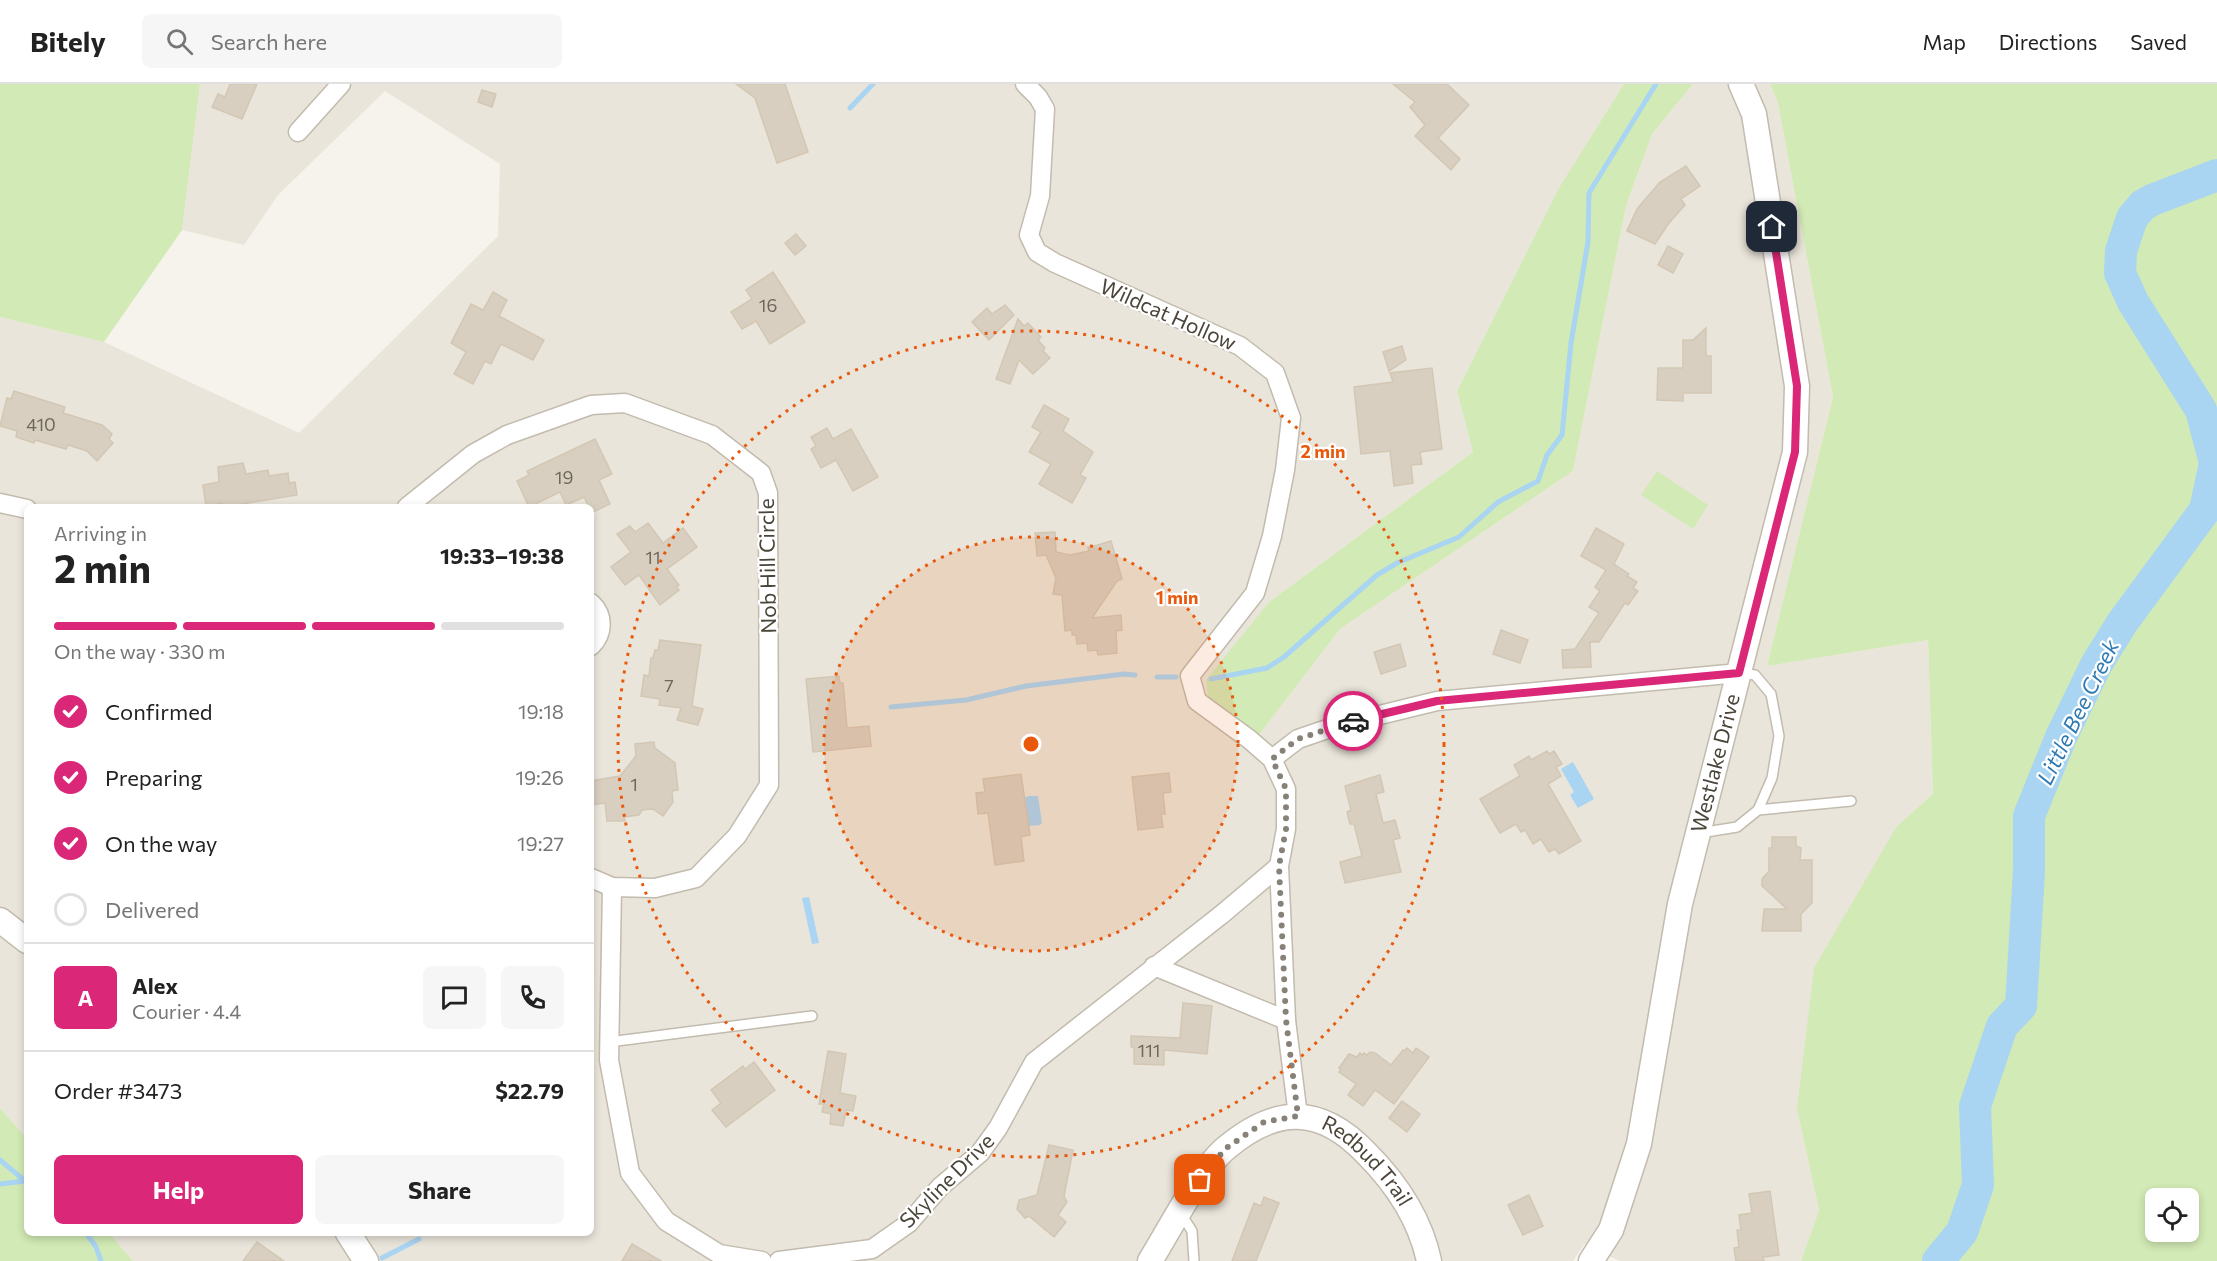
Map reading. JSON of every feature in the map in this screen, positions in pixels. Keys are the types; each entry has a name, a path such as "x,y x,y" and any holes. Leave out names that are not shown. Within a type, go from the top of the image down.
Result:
{"street":[{"path":"298,132 341,84"},
{"name":"Wildcat Hollow","path":"1025,84 1038,97 1045,109 1040,196 1029,235 1037,252 1055,263 1240,346 1275,373 1291,418 1285,470 1272,536 1255,593 1190,676 1197,701 1272,759 1286,789 1286,829 1279,866 1286,1020 1298,1116"},
{"name":"Westlake Drive","path":"1591,1261 1611,1230 1639,1144 1680,904 1795,452 1797,386 1754,114 1741,84"},
{"name":"Nob Hill Circle","path":"411,504 473,454 498,440 591,405 625,403 712,435 761,473 768,494 769,785 736,836 696,878 655,888 612,887"},
{"path":"0,503 24,508"},
{"path":"594,606 601,620 601,632 594,642"},
{"path":"1272,759 1298,739 1339,725 1437,701 1739,673"},
{"name":"Skyline Drive","path":"779,1261 872,1249 909,1223 940,1187 980,1153 998,1128 1034,1062 1221,915 1279,866"},
{"path":"594,880 612,887 609,1060 630,1173 666,1221 719,1254 762,1261"},
{"path":"0,920 24,939"},
{"path":"1154,966 1286,1020"},
{"name":"Redbud Trail","path":"1150,1261 1200,1180 1225,1149 1264,1122 1298,1116 1331,1124 1356,1143 1380,1168 1400,1192 1413,1216 1429,1261"},
{"path":"350,1236 366,1261"}],"lane":[{"path":"1698,833 1737,827 1758,810 1772,778 1779,736 1771,694 1755,675 1739,673"},
{"path":"1758,810 1851,801"},
{"path":"609,1042 812,1016"},
{"path":"1180,1212 1192,1231 1194,1261"}],"shaded area":[{"path":"200,84 1624,84 1559,189 1457,391 1473,452 1269,602 1259,735 1340,629 1573,471 1626,206 1652,134 1693,84 1770,84 1778,103 1833,397 1767,666 1928,640 1933,794 1897,826 1797,1109 1819,1210 1801,1261 1620,1261 1584,1244 1573,1261 133,1261 112,1236 594,1236 594,504 24,504 24,1136 0,1108 0,317 104,342 299,433 498,236 500,164 385,91 278,195 244,245 182,230"}],"green space":[{"path":"0,84 200,84 182,230 104,342 0,317"},
{"path":"1624,84 1693,84 1652,134 1626,206 1573,471 1340,629 1259,735 1208,697 1206,680 1269,602 1473,452 1457,391 1559,188"},
{"path":"1770,84 2217,84 2217,1261 1801,1261 1819,1210 1797,1109 1814,968 1897,826 1933,794 1928,640 1767,666 1833,397 1778,103"},
{"path":"1657,471 1708,505 1693,529 1641,495"},
{"path":"0,1108 24,1136 24,1236 112,1236 133,1261 0,1261"}],"water":[{"path":"1573,762 1594,799 1578,808 1570,795 1574,792 1561,769"},
{"path":"1038,796 1042,823 1040,825 1029,826 1025,798"},
{"path":"809,897 819,943 812,944 802,898"}],"building":[{"path":"230,84 257,84 242,119 212,107 218,94 225,97"},
{"path":"736,84 785,84 808,152 777,163 755,98"},
{"path":"1393,84 1447,84 1469,105 1438,138 1460,159 1451,170 1415,136 1425,125 1410,107 1415,102"},
{"path":"482,90 496,94 492,107 478,102"},
{"path":"1686,166 1700,186 1681,199 1685,205 1655,244 1627,231 1637,209 1660,182"},
{"path":"796,234 806,246 795,255 785,243"},
{"path":"1668,246 1683,254 1673,273 1658,265"},
{"path":"773,272 805,322 770,344 756,321 742,329 731,312 752,299 746,290"},
{"path":"493,292 507,300 499,316 544,340 533,360 501,344 491,364 485,361 473,384 454,374 466,352 451,343 471,304 483,310"},
{"path":"1005,305 1014,315 989,340 972,322 987,308 992,314"},
{"path":"1018,319 1024,326 1028,323 1041,337 1038,340 1045,348 1043,351 1050,358 1033,374 1019,360 1010,384 996,379"},
{"path":"1706,328 1706,356 1711,356 1711,393 1683,393 1683,401 1657,400 1658,368 1683,368 1683,340 1693,340"},
{"path":"1402,346 1406,360 1389,371 1383,352"},
{"path":"1432,368 1442,449 1420,452 1422,464 1411,465 1413,483 1394,486 1390,451 1361,454 1354,387 1393,382 1390,373"},
{"path":"14,391 65,407 63,413 102,425 112,434 109,439 113,443 97,461 87,451 68,445 66,449 16,437 17,431 0,426 7,398 11,399"},
{"path":"1044,405 1069,419 1063,431 1093,452 1080,475 1086,478 1072,503 1039,484 1051,464 1029,452 1041,432 1032,427"},
{"path":"827,428 833,439 851,429 878,477 853,491 836,460 821,468 811,449 816,446 811,437"},
{"path":"595,439 612,474 599,480 610,504 594,512 594,504 588,504 584,497 566,504 560,492 535,504 528,504 517,481 529,475 527,471"},
{"path":"243,463 246,474 268,470 269,476 288,473 289,483 295,482 297,495 242,504 206,504 203,485 219,482 218,467"},
{"path":"648,523 663,543 683,528 697,547 667,569 679,585 676,586 679,590 660,605 639,575 625,585 611,567 631,552 617,534 630,526 635,532"},
{"path":"1596,528 1624,544 1614,564 1637,582 1633,588 1638,591 1628,605 1625,603 1599,642 1590,642 1591,667 1563,668 1562,650 1575,649 1599,613 1589,607 1600,591 1595,587 1606,570 1581,556"},
{"path":"1055,532 1056,552 1070,555 1089,551 1088,548 1111,541 1122,579 1117,581 1092,618 1121,615 1122,630 1116,631 1117,653 1098,655 1097,650 1088,651 1087,643 1077,644 1076,635 1072,635 1072,630 1065,631 1062,595 1053,594 1056,578 1046,555 1037,556 1035,533"},
{"path":"1501,630 1528,640 1520,663 1493,654"},
{"path":"660,640 701,645 692,706 703,709 698,725 677,720 681,708 659,705 660,699 641,696 644,675 649,676 651,658 655,650 658,650"},
{"path":"1400,644 1406,666 1381,674 1374,652"},
{"path":"839,676 840,683 843,683 847,728 869,726 871,746 813,752 806,679"},
{"path":"654,742 655,748 675,763 678,790 672,791 673,802 663,816 653,809 642,810 639,815 624,817 625,821 607,821 605,803 594,805 594,780 620,776 636,756 635,744"},
{"path":"1547,751 1549,754 1554,751 1562,764 1556,767 1561,776 1548,784 1581,841 1559,854 1555,849 1549,852 1541,839 1533,844 1525,830 1521,832 1516,824 1500,833 1480,799 1520,776 1514,765 1529,756 1531,760"},
{"path":"1169,773 1171,792 1163,793 1165,814 1161,814 1163,827 1138,830 1132,777"},
{"path":"1021,774 1030,835 1021,837 1024,861 995,865 988,813 978,814 976,793 985,792 983,779"},
{"path":"1380,775 1384,792 1376,794 1383,823 1395,820 1400,838 1393,840 1401,872 1345,883 1340,862 1362,856 1354,824 1350,824 1347,812 1351,810 1345,786"},
{"path":"1772,837 1796,837 1796,846 1801,848 1800,860 1812,860 1812,903 1801,914 1801,931 1762,931 1764,909 1787,909 1762,886 1762,879 1769,871 1769,848 1772,848"},
{"path":"1183,1003 1212,1006 1207,1054 1164,1050 1164,1065 1134,1064 1131,1036 1180,1038"},
{"path":"1407,1048 1413,1053 1416,1048 1429,1057 1394,1104 1375,1090 1363,1106 1348,1095 1356,1084 1339,1072 1341,1069 1339,1068 1349,1054 1357,1057 1360,1053 1367,1055 1370,1052 1375,1053 1391,1065"},
{"path":"828,1051 846,1054 840,1093 856,1096 853,1111 846,1110 843,1126 830,1124 831,1114 822,1112 824,1104 819,1104"},
{"path":"754,1062 775,1090 726,1127 712,1110 721,1103 711,1090 743,1066 745,1069"},
{"path":"1402,1101 1420,1114 1407,1132 1389,1118"},
{"path":"1049,1145 1073,1150 1064,1196 1067,1202 1058,1215 1066,1222 1054,1237 1029,1216 1025,1218 1017,1209 1019,1200 1037,1195"},
{"path":"1770,1191 1779,1255 1763,1257 1764,1261 1736,1261 1734,1248 1739,1247 1737,1230 1741,1230 1739,1215 1752,1213 1749,1194"},
{"path":"1529,1195 1543,1226 1523,1235 1508,1205"},
{"path":"1264,1197 1279,1203 1256,1261 1232,1261 1254,1203 1261,1206"},
{"path":"257,1242 284,1261 243,1261"},
{"path":"632,1244 661,1261 622,1261"}],"waterway":[{"path":"850,108 873,84"},
{"path":"1211,679 1267,668 1284,657 1377,575 1397,563 1459,537 1498,502 1538,481 1547,455 1562,435 1571,343 1588,242 1589,193 1656,84"},
{"name":"Little Bee Creek","path":"1938,1261 1962,1232 1978,1185 1975,1106 2002,1026 2021,1006 2029,871 2029,816 2061,737 2096,665 2122,623 2205,510 2215,463 2201,410 2133,302 2120,273 2121,251 2132,218 2143,205 2217,175"},
{"path":"891,707 966,700 1026,686 1124,674 1135,675"},
{"path":"1157,677 1176,677"},
{"path":"0,1160 24,1180"},
{"path":"0,1184 24,1181"},
{"path":"88,1236 96,1247 101,1261"},
{"path":"382,1258 419,1239"}],"way so far":[{"path":"1200,1180 1225,1149 1264,1122 1298,1116 1286,1020 1279,866 1286,829 1286,789 1272,759 1298,739 1353,721"}],"route":[{"path":"1353,721 1437,701 1739,673 1795,452 1797,386 1772,227"}]}
